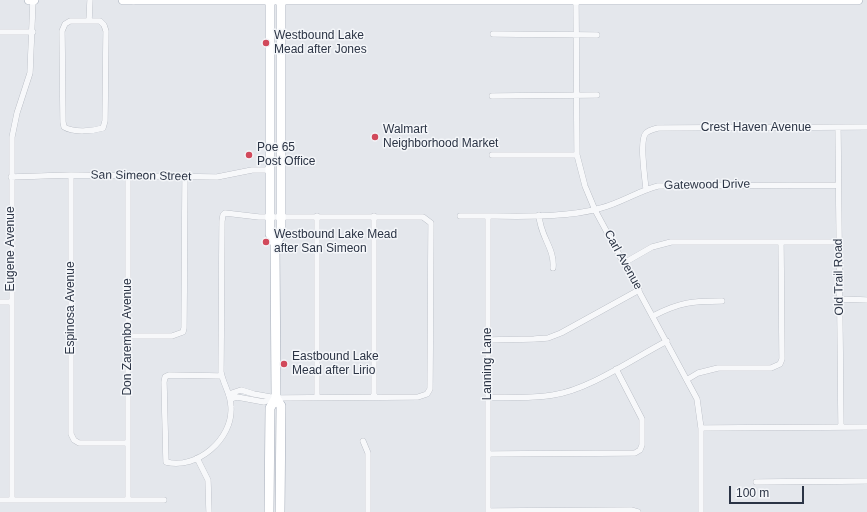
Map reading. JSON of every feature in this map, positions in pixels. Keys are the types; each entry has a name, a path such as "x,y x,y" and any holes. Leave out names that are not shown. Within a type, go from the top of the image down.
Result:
{"main road":[{"path":"123,0 858,0"},
{"path":"269,512 270,408 276,398 275,244 270,234 270,0"},
{"path":"275,244 281,235 281,0"},
{"path":"270,81 273,90 275,113 280,120"},
{"path":"270,120 275,126 281,150"},
{"path":"270,170 275,172 277,189 281,197"},
{"path":"276,398 281,406 280,512"},
{"path":"269,475 280,475"}],"street":[{"name":"Eugene Avenue","path":"12,500 12,138 17,113 30,73 33,32 33,0"},
{"path":"89,21 90,0"},
{"name":"Carl Avenue","path":"576,1 576,95 578,154 585,186 595,210 667,340 697,398 701,428 702,512"},
{"path":"70,21 89,21 100,21 104,25 106,31 104,128 96,130 69,130 64,127 62,31 65,24 70,21"},
{"path":"0,32 33,32"},
{"path":"493,34 597,34"},
{"path":"492,96 597,95"},
{"name":"Crest Haven Avenue","path":"646,189 642,144 646,132 658,128 867,127"},
{"name":"Old Trail Road","path":"838,128 841,427"},
{"path":"492,155 578,154"},
{"name":"San Simeon Street","path":"11,177 71,175 218,177 252,170 270,170"},
{"name":"Espinosa Avenue","path":"71,175 71,434 74,440 79,443 127,442"},
{"name":"Don Zarembo Avenue","path":"128,176 128,499"},
{"path":"128,336 172,336 183,332 185,176"},
{"name":"Gatewood Drive","path":"460,216 539,215 575,213 595,210 646,189 658,186 838,185"},
{"path":"222,376 169,375 165,377 164,458 166,462 188,461 197,458 215,446 224,437 231,416 230,397 222,376 222,215 225,213 235,213 259,217 423,217 428,219 431,223 430,389 427,394 418,397 276,398 241,390 230,397"},
{"path":"539,215 541,232 554,260 553,268"},
{"path":"317,216 317,397"},
{"path":"374,216 374,397"},
{"name":"Lanning Lane","path":"488,216 488,512"},
{"path":"624,263 652,248 671,242 839,242"},
{"path":"688,379 709,369 771,368 780,364 782,359 782,242"},
{"path":"488,340 548,338 561,333 639,290"},
{"path":"840,299 867,300"},
{"path":"653,316 674,305 693,301 722,301"},
{"path":"0,302 11,302"},
{"path":"488,397 553,395 582,386 616,369 667,340"},
{"path":"488,454 635,453 640,450 642,445 642,419 616,369"},
{"path":"701,428 867,427"},
{"path":"363,441 368,453 368,512"},
{"path":"197,458 208,480 209,512"},
{"path":"756,482 867,481"},
{"path":"0,500 164,500"},
{"path":"488,512 631,510 638,512"}],"place":[{"name":"Westbound Lake Mead after Jones","path":"266,43"},
{"name":"Walmart Neighborhood Market","path":"375,137"},
{"name":"Poe 65 Post Office","path":"249,155"},
{"name":"Westbound Lake Mead after San Simeon","path":"266,242"},
{"name":"Eastbound Lake Mead after Lirio","path":"284,364"}]}
